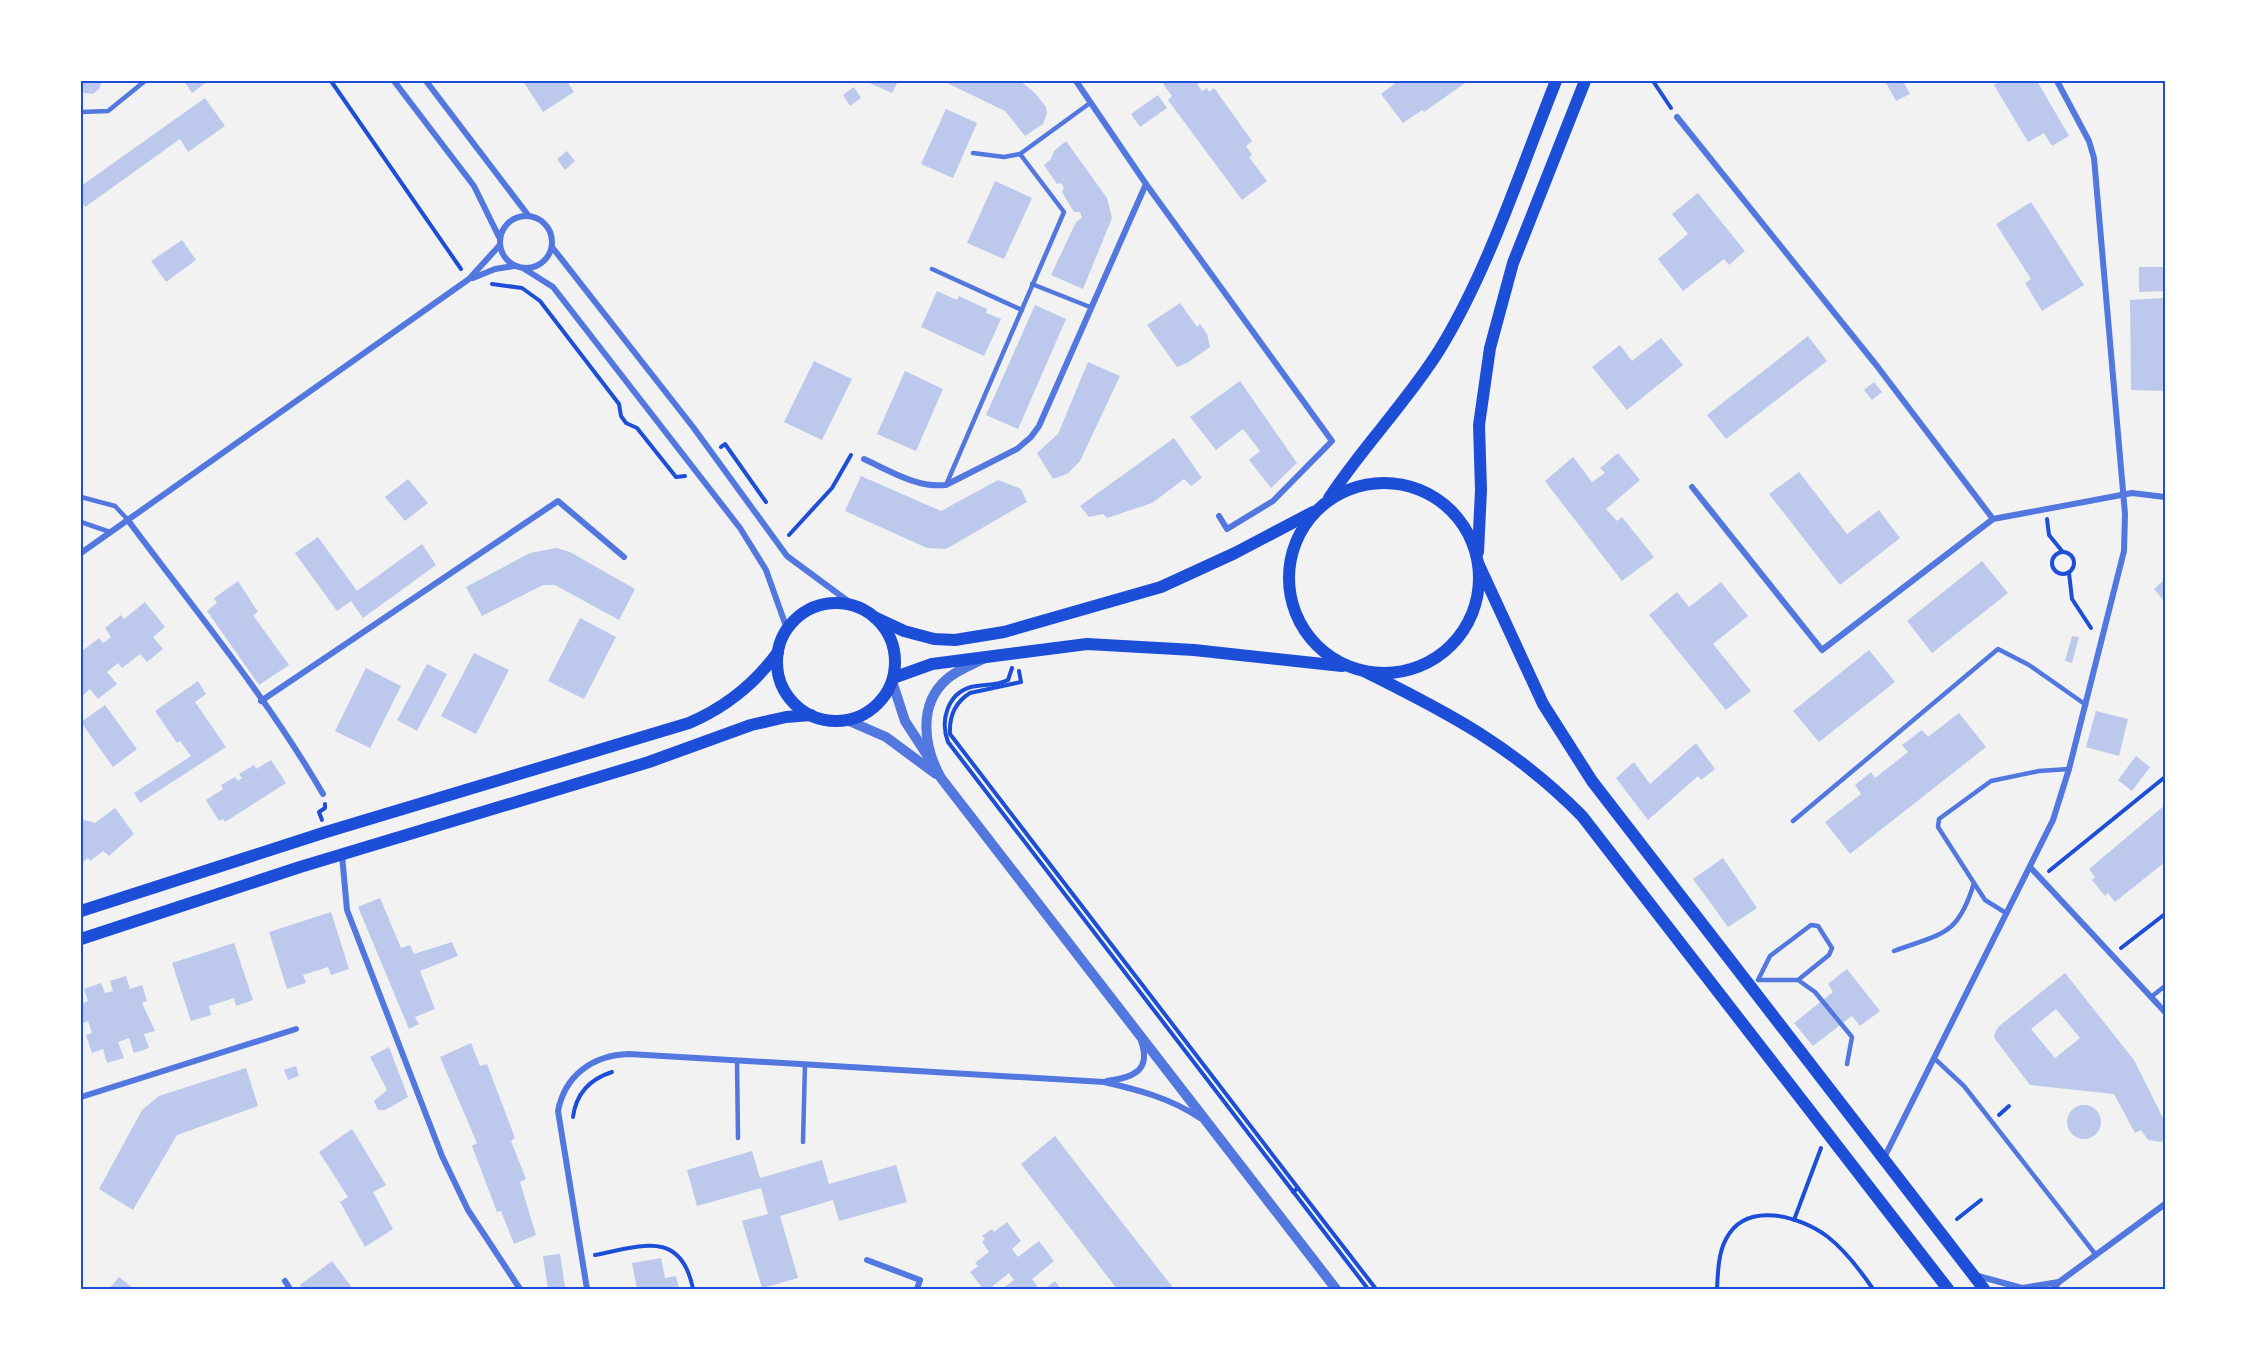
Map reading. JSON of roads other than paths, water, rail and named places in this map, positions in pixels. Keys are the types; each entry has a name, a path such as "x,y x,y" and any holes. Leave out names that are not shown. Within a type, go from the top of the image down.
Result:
{"main road":[{"path":"1351,667 1322,650 1308,635 1297,615 1291,595 1290,562 1297,541 1307,522 1323,506 1344,475 1414,389 1442,346 1484,260 1556,81"},
{"path":"1364,671 1402,672 1430,662 1446,651 1465,630 1474,612 1480,585 1478,561 1481,490 1479,425 1490,348 1517,254 1585,81"},
{"path":"81,911 326,832 689,723 737,697 778,652 788,629 799,616 822,605 839,603 856,607 904,632 934,639 955,640 1011,631 1161,586 1235,553 1323,506 1346,491 1370,484 1395,484 1433,496 1454,513 1469,534 1478,561 1543,704 1575,756 1616,813 1983,1289"},
{"path":"81,939 342,855 650,762 751,725 786,717 811,715 829,720 847,720 867,712 878,704 892,680 895,662 892,645 885,630 874,617"},
{"path":"892,680 932,664 1052,647 1103,644 1194,650 1351,667 1364,671 1482,733 1544,780 1582,816 1948,1289"},
{"path":"778,652 779,675 784,689 792,701 811,715"}],"street":[{"path":"394,81 474,186 499,237"},
{"path":"426,81 528,215"},
{"path":"1076,81 1146,184 1332,441 1273,501 1227,529 1219,516"},
{"path":"1883,1158 1935,1059 2053,820 2070,769 2103,643 2127,537 2094,158 2089,141 2057,81"},
{"path":"1677,117 1877,366 1993,519"},
{"path":"864,459 914,482 934,486 946,485 1017,449 1035,432 1146,184"},
{"path":"788,629 766,570 740,528 552,287 505,259 499,246 499,237 513,218 528,215 536,217 548,227 552,247 693,427 787,556 856,607"},
{"path":"81,553 469,279 499,246"},
{"path":"469,279 495,269 537,266 548,256 552,247"},
{"path":"1692,487 1822,650 1993,519 2124,494 2141,493 2165,497"},
{"path":"261,701 558,501 624,557"},
{"path":"127,519 261,701 323,794"},
{"path":"932,763 927,714 935,693 948,678 986,657"},
{"path":"892,680 905,721 941,778 1336,1289"},
{"path":"847,720 886,737 941,778"},
{"path":"342,855 347,910 442,1156 468,1210 520,1289"},
{"path":"2030,867 2165,1012"},
{"path":"1104,1082 1128,1078 1141,1067 1143,1047 1131,1023"},
{"path":"81,1097 296,1029"},
{"path":"587,1289 558,1123 560,1102 570,1082 588,1065 619,1054 1104,1082 1165,1098 1207,1122"},
{"path":"2054,1289 2059,1282 2165,1204"},
{"path":"867,1260 920,1280 917,1289"},
{"path":"1972,1274 1995,1283 2022,1288 2059,1282"},
{"path":"285,1281 290,1289"}],"lane":[{"path":"81,112 108,111 145,81"},
{"path":"974,153 1004,157 1020,154 1090,103"},
{"path":"946,485 1064,212 1020,154"},
{"path":"932,269 1022,309"},
{"path":"1032,284 1090,307"},
{"path":"81,497 115,506 127,519"},
{"path":"81,522 110,532"},
{"path":"1793,821 1998,649 2028,665 2086,705"},
{"path":"2006,913 1985,900 1938,827 1939,819 1991,780 2039,771 2070,769"},
{"path":"1894,951 1941,934 1954,926 1962,916 1974,883"},
{"path":"1798,980 1829,955 1832,948 1818,926 1811,926 1770,956 1758,980 1798,980 1815,992 1852,1037 1847,1064"},
{"path":"2151,997 2165,986"},
{"path":"1935,1059 1964,1086 2096,1254"},
{"path":"737,1061 738,1138"},
{"path":"802,1142 805,1064"}]}
